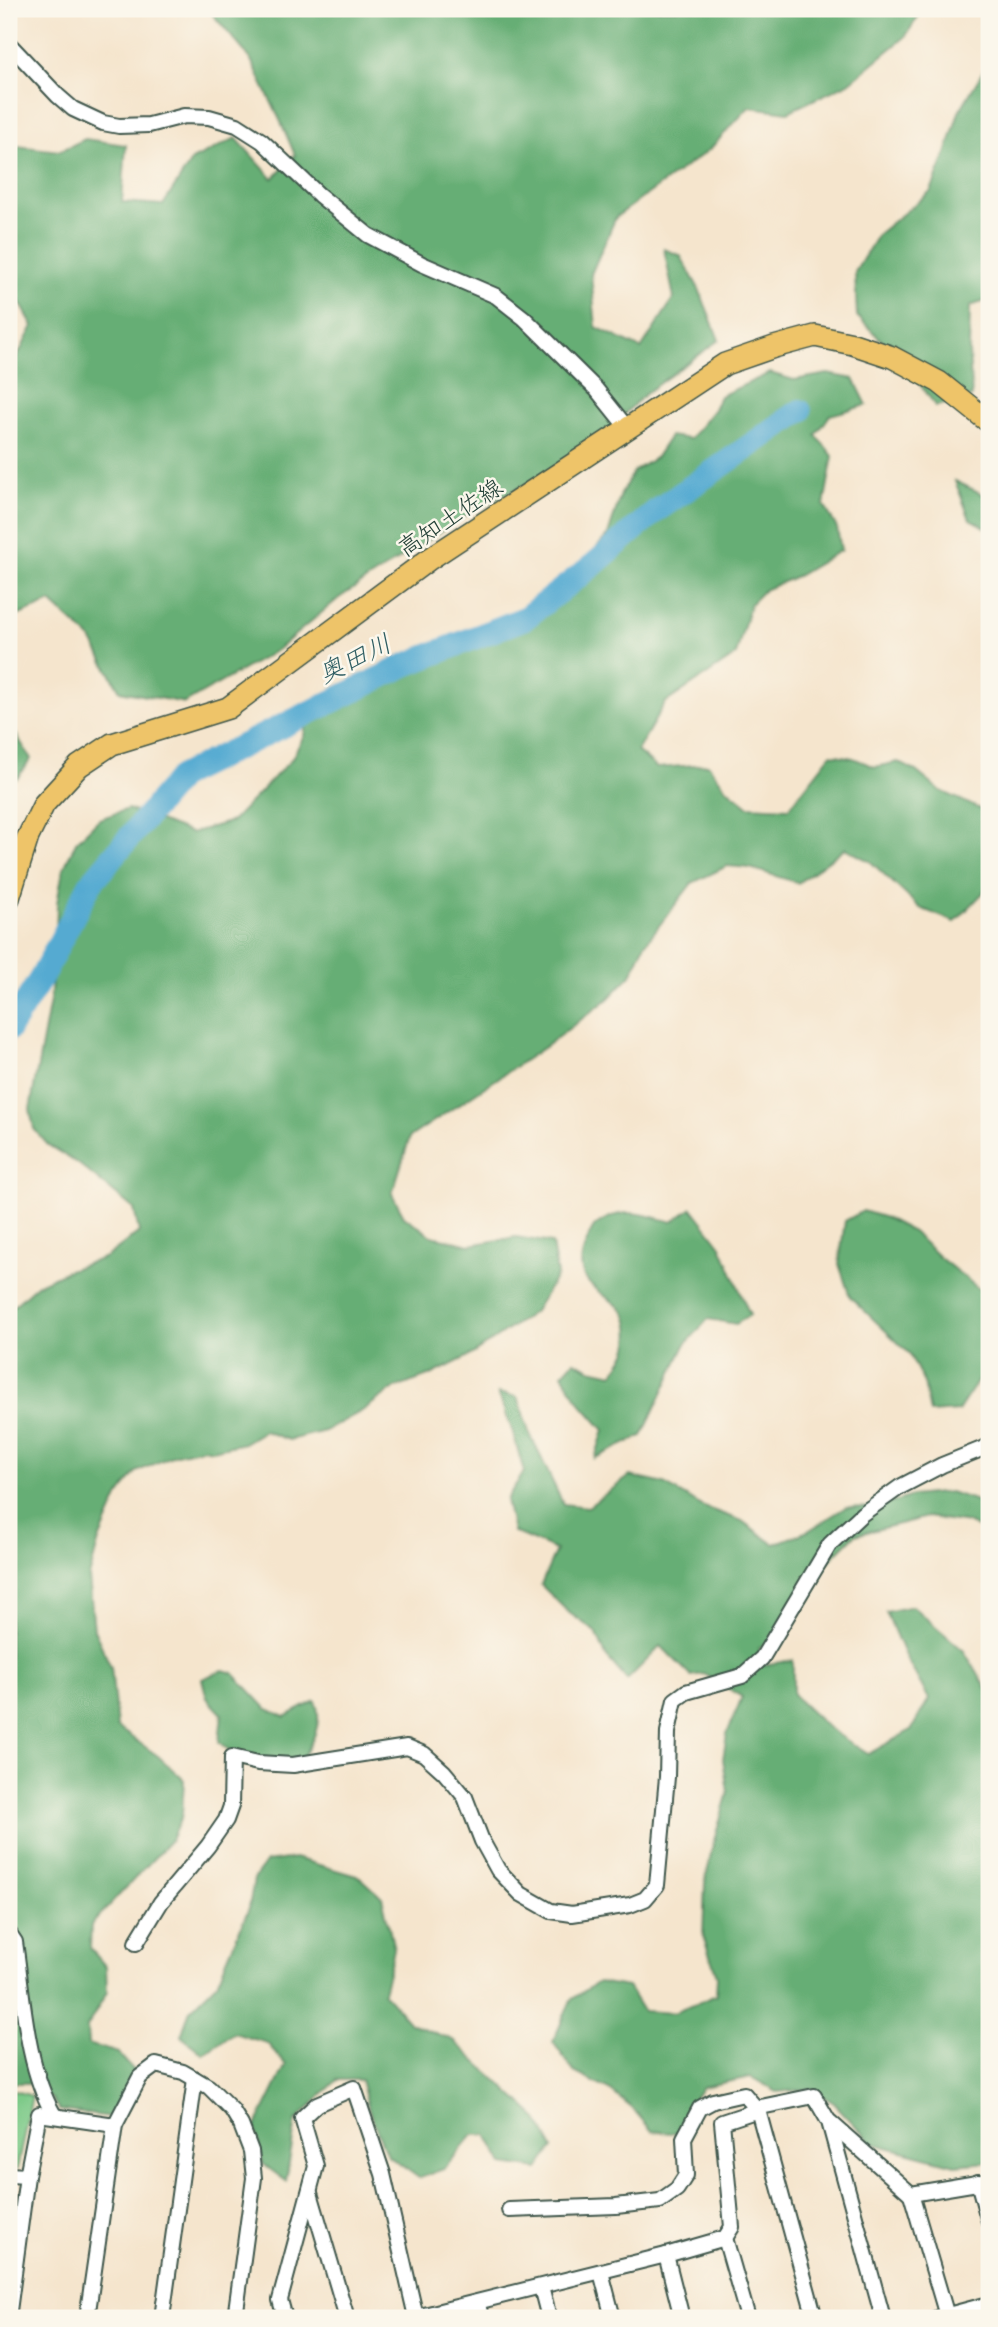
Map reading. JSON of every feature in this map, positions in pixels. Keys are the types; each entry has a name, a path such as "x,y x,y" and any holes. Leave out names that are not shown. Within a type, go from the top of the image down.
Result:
{"main road":[{"name":"高知土佐線","path":"9,898 28,837 44,804 79,766 112,744 228,708 428,560 725,364 816,336 853,344 892,357 939,382 989,422"}],"street":[{"path":"9,44 73,109 103,123 119,126 149,125 184,116 209,117 237,125 261,141 318,195 368,235 422,264 496,296 524,318 596,389 628,429"},
{"path":"136,1943 161,1902 226,1820 231,1806 232,1757 258,1763 293,1765 407,1747 424,1754 465,1797 482,1841 498,1870 521,1894 551,1911 572,1914 630,1905 645,1899 657,1885 667,1777 668,1732 676,1700 686,1692 742,1676 762,1658 830,1544 862,1514 900,1487 942,1465 989,1446"},
{"path":"9,1933 15,1942 34,2060 47,2102 54,2115"},
{"path":"87,2318 115,2125 140,2077 156,2065 183,2072 209,2087 232,2110 242,2125 251,2151 254,2178 235,2318"},
{"path":"162,2318 195,2079"},
{"path":"285,2318 280,2300 316,2166 302,2118 317,2104 354,2088 383,2174 416,2318 726,2238"},
{"path":"509,2210 616,2206 660,2201 677,2189 685,2175 684,2138 699,2108 713,2101 744,2094 757,2109 815,2318"},
{"path":"748,2318 726,2238 732,2227 722,2122 757,2109 814,2096 829,2122 883,2318"},
{"path":"9,2311 27,2176 39,2114 115,2125"},
{"path":"829,2122 911,2194 942,2317 989,2304"},
{"path":"9,2175 27,2176"},
{"path":"911,2194 984,2182 989,2222"},
{"path":"310,2192 347,2318"},
{"path":"666,2255 682,2318"},
{"path":"601,2272 613,2318"},
{"path":"541,2287 549,2318"},
{"path":"477,2302 482,2318"}],"green space":[{"path":"208,9 923,9 905,37 849,83 788,112 749,107 710,149 616,217 591,274 596,327 641,349 674,298 664,249 680,255 699,289 719,340 646,393 579,458 473,511 339,598 277,650 185,703 120,691 91,639 51,602 12,618 9,642 9,365 16,359 33,326 9,283 9,145 60,151 85,139 126,145 122,202 163,205 192,160 236,138 273,179 295,155 250,58"},
{"path":"989,61 989,300 970,306 972,397 936,406 903,362 857,316 855,272 878,234 931,191 959,112"},
{"path":"770,373 794,380 828,374 854,379 867,405 830,415 816,435 833,456 824,505 837,528 841,550 799,575 764,590 750,604 736,655 665,703 637,751 657,768 708,764 725,787 748,806 789,808 831,754 853,758 875,767 898,762 916,771 939,790 984,811 989,810 989,878 983,893 955,922 920,908 871,862 845,848 798,883 750,868 727,866 692,883 645,944 631,975 608,999 546,1046 410,1137 392,1194 404,1216 432,1236 470,1245 516,1237 552,1243 557,1275 535,1311 471,1355 431,1375 393,1389 362,1411 325,1431 289,1440 264,1431 244,1443 176,1454 136,1472 118,1497 99,1540 89,1577 94,1630 111,1667 117,1727 158,1756 184,1780 182,1815 171,1840 91,1925 90,1948 106,1967 107,1992 87,2027 88,2044 118,2053 137,2074 120,2106 110,2117 59,2110 52,2099 28,2083 9,2083 9,1310 38,1284 106,1257 139,1232 134,1209 80,1165 48,1145 34,1129 30,1109 50,1001 57,903 63,870 76,842 99,819 128,809 191,833 232,821 291,760 304,736 309,704 357,687 424,657 501,633 551,599 608,535 621,494 633,472 656,457 670,436 690,439 714,409 720,396"},
{"path":"955,481 989,497 989,529 970,519"},
{"path":"9,723 31,759 17,778 9,779"},
{"path":"692,1208 721,1246 750,1315 736,1324 708,1319 685,1345 642,1436 595,1458 604,1430 580,1403 562,1374 574,1361 591,1369 613,1374 627,1351 630,1333 625,1314 589,1283 583,1273 581,1260 590,1233 594,1227 615,1215 633,1213 672,1222"},
{"path":"863,1211 886,1218 913,1232 989,1297 989,1364 958,1411 930,1413 924,1383 909,1353 850,1297 839,1264 845,1221"},
{"path":"498,1393 518,1397 529,1432 563,1504 588,1507 630,1476 664,1484 704,1507 742,1521 774,1544 808,1531 846,1507 875,1508 912,1496 950,1492 989,1505 989,1533 969,1523 927,1517 855,1535 806,1584 788,1630 759,1648 764,1665 793,1660 793,1695 828,1728 868,1754 911,1730 929,1699 904,1654 886,1612 912,1606 964,1651 989,1692 985,1741 989,1745 989,2162 955,2165 872,2143 834,2103 811,2089 777,2092 751,2077 702,2087 688,2107 681,2134 652,2131 633,2109 611,2091 574,2072 553,2042 571,2000 598,1982 628,1987 643,2011 674,2013 716,1995 717,1976 703,1936 705,1883 728,1792 723,1759 727,1734 742,1697 704,1674 691,1676 661,1646 627,1680 606,1656 596,1632 568,1612 541,1585 556,1550 513,1532 506,1500 524,1472"},
{"path":"223,1670 233,1673 266,1708 285,1717 315,1701 318,1710 317,1726 298,1765 236,1756 219,1742 222,1714 207,1698 202,1679"},
{"path":"295,1858 360,1877 382,1897 394,1949 383,1992 410,2023 453,2040 537,2118 553,2148 538,2169 503,2164 487,2135 473,2135 444,2169 419,2178 387,2155 370,2113 361,2080 337,2080 296,2121 286,2181 263,2164 255,2128 286,2065 267,2043 234,2033 203,2054 181,2036 190,2010 217,1983 249,1908 254,1879 266,1862"},
{"path":"9,2089 32,2096 17,2169 9,2168"}],"waterway":[{"name":"奥田川","path":"9,1029 41,978 90,884 181,776 408,664 525,618 592,566 656,511 800,411"}]}
